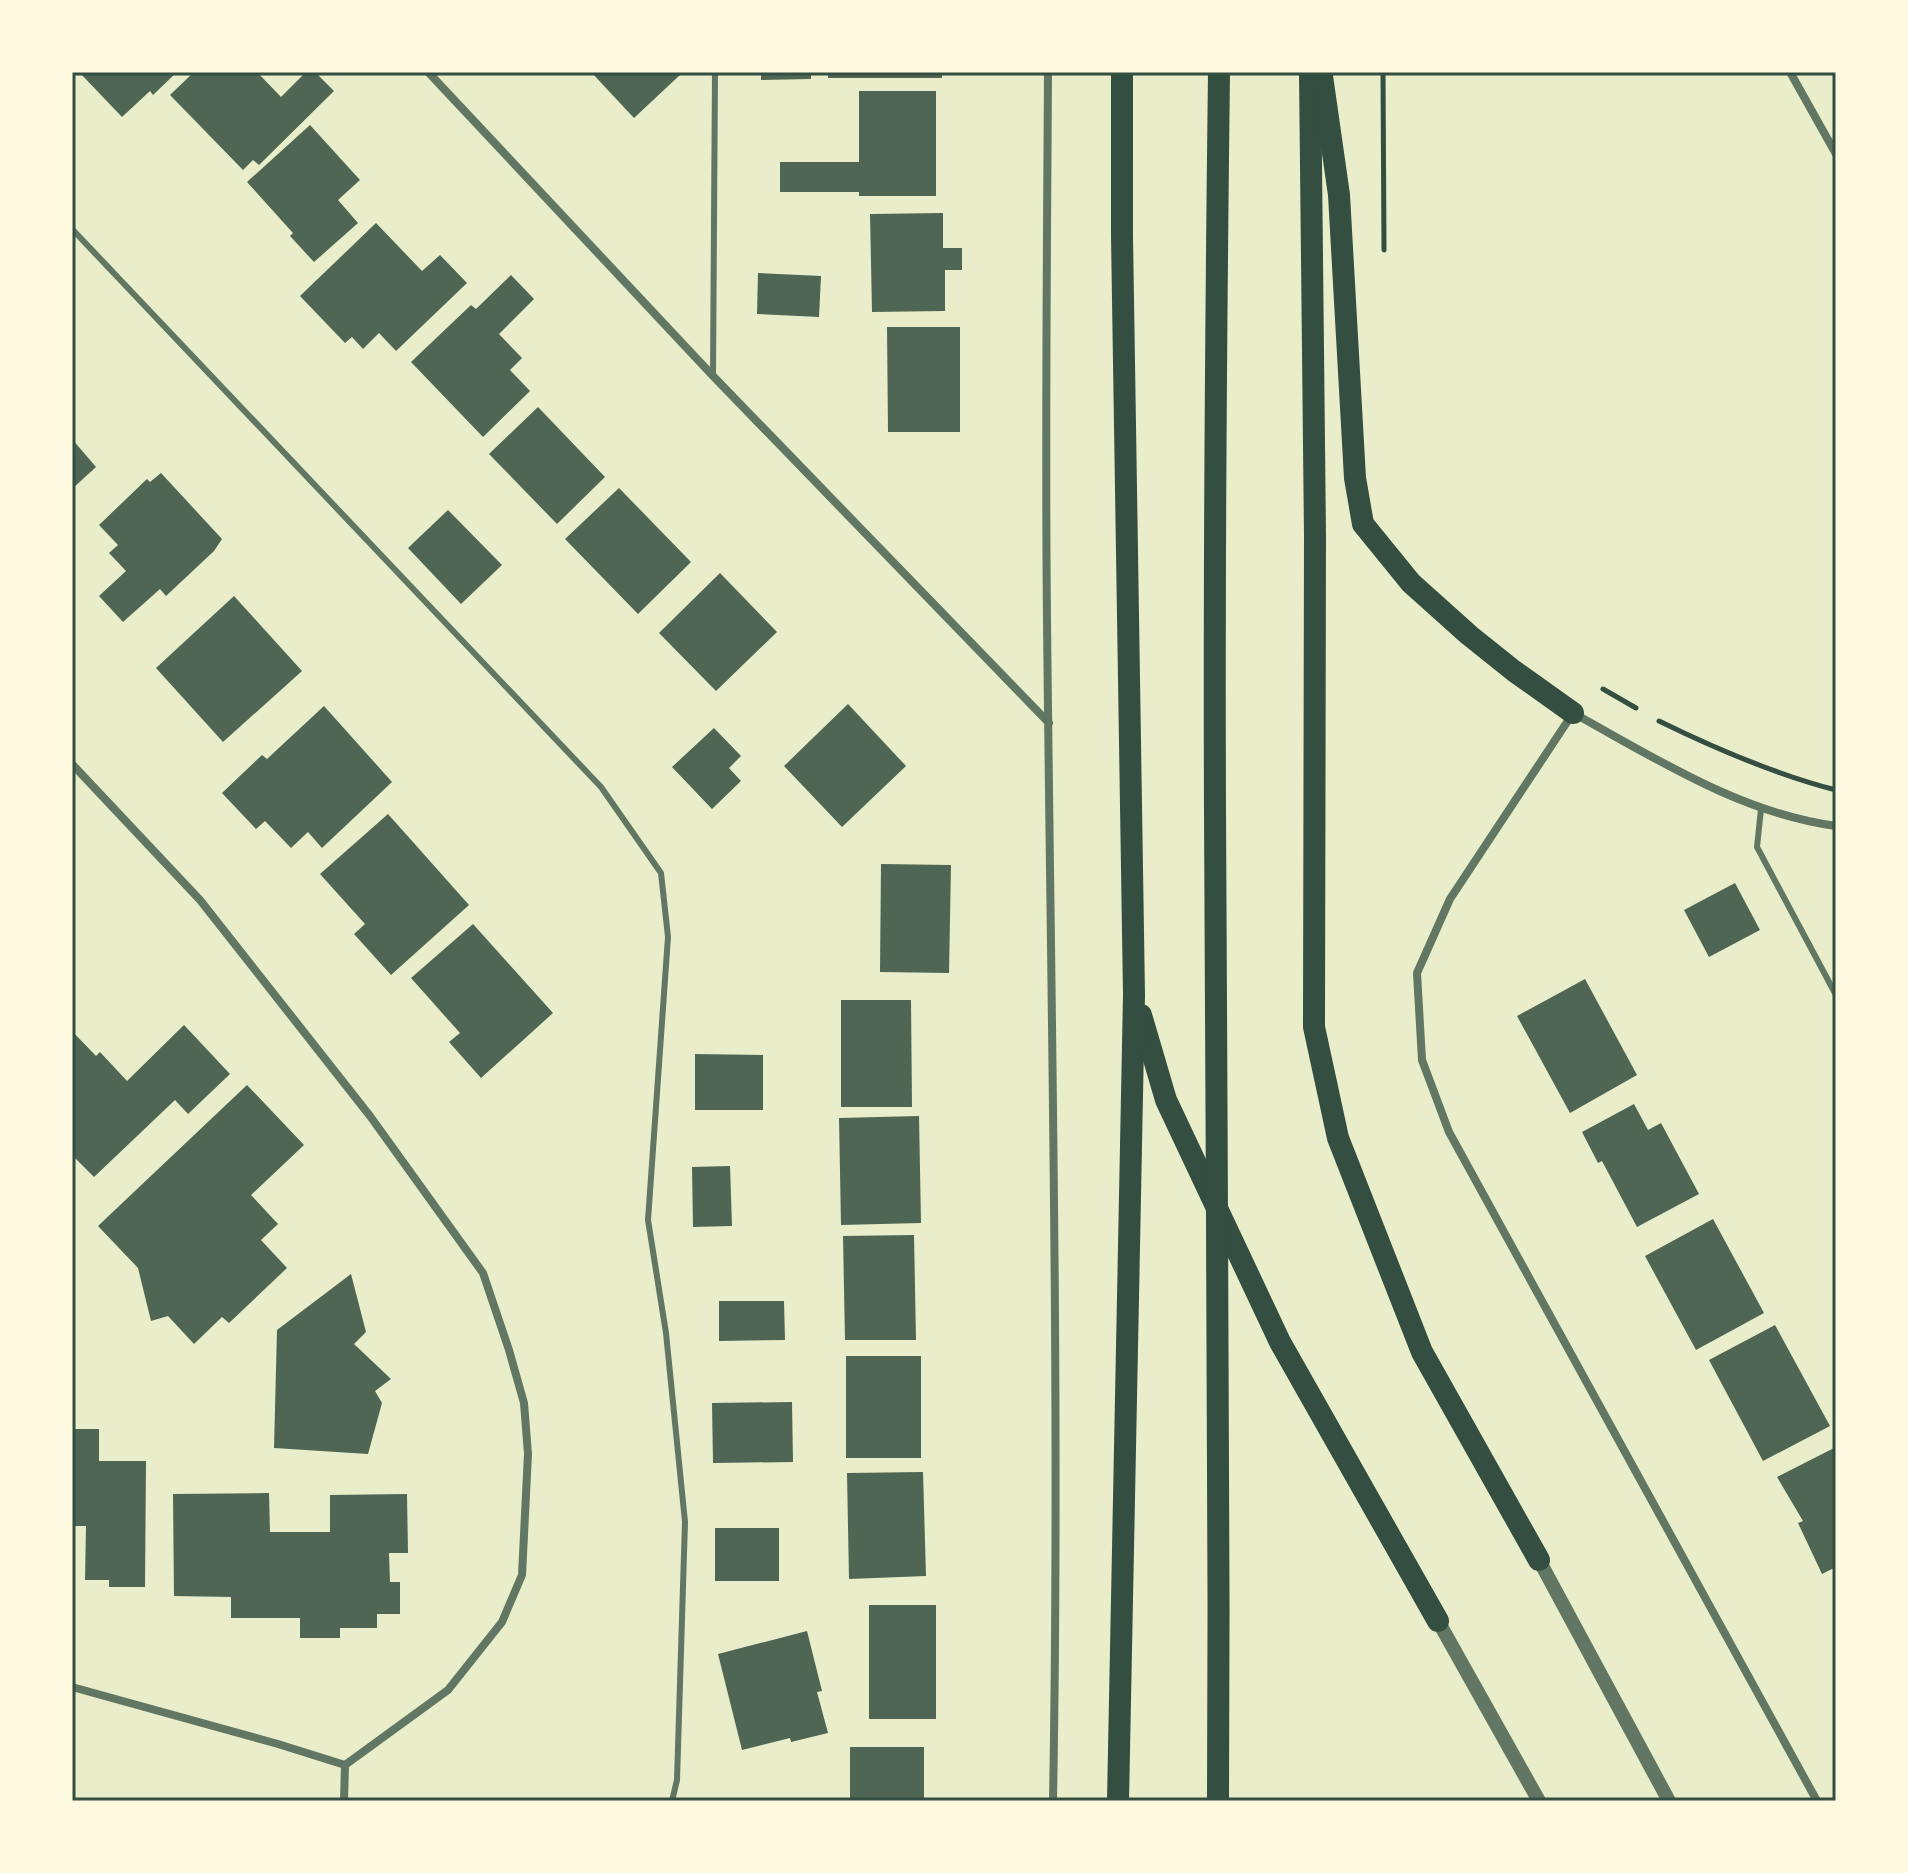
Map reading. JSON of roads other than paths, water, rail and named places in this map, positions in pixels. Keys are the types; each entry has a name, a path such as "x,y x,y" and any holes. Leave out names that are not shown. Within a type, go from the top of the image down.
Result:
{"highway":[{"path":"1118,1801 1134,995 1122,72"},
{"path":"1218,1801 1215,808 1219,72"},
{"path":"1310,72 1315,536 1314,1027 1338,1138 1422,1352 1539,1560"},
{"path":"1322,72 1339,195 1355,478 1363,524 1411,583 1469,635 1573,713"},
{"path":"1134,995 1166,1100 1280,1342 1438,1621"}],"street":[{"path":"428,72 713,376 1050,723"},
{"path":"1048,72 1047,589 1057,1607 1053,1801"},
{"path":"1790,72 1836,154"},
{"path":"1817,1801 1449,1132 1422,1060 1417,973 1450,899 1573,713 1719,791 1761,809 1811,823 1836,826"},
{"path":"72,764 200,900 370,1116 483,1273 524,1403 528,1454 522,1575 502,1622 448,1690 345,1765"},
{"path":"1539,1560 1669,1801"},
{"path":"1438,1621 1539,1801"},
{"path":"72,1687 345,1765"},
{"path":"344,1801 345,1765"}],"lane":[{"path":"713,376 715,72"},
{"path":"72,229 601,787 661,873 668,937 648,1220 666,1333 685,1522 677,1780 672,1801"},
{"path":"1761,809 1757,847 1836,995"}]}
